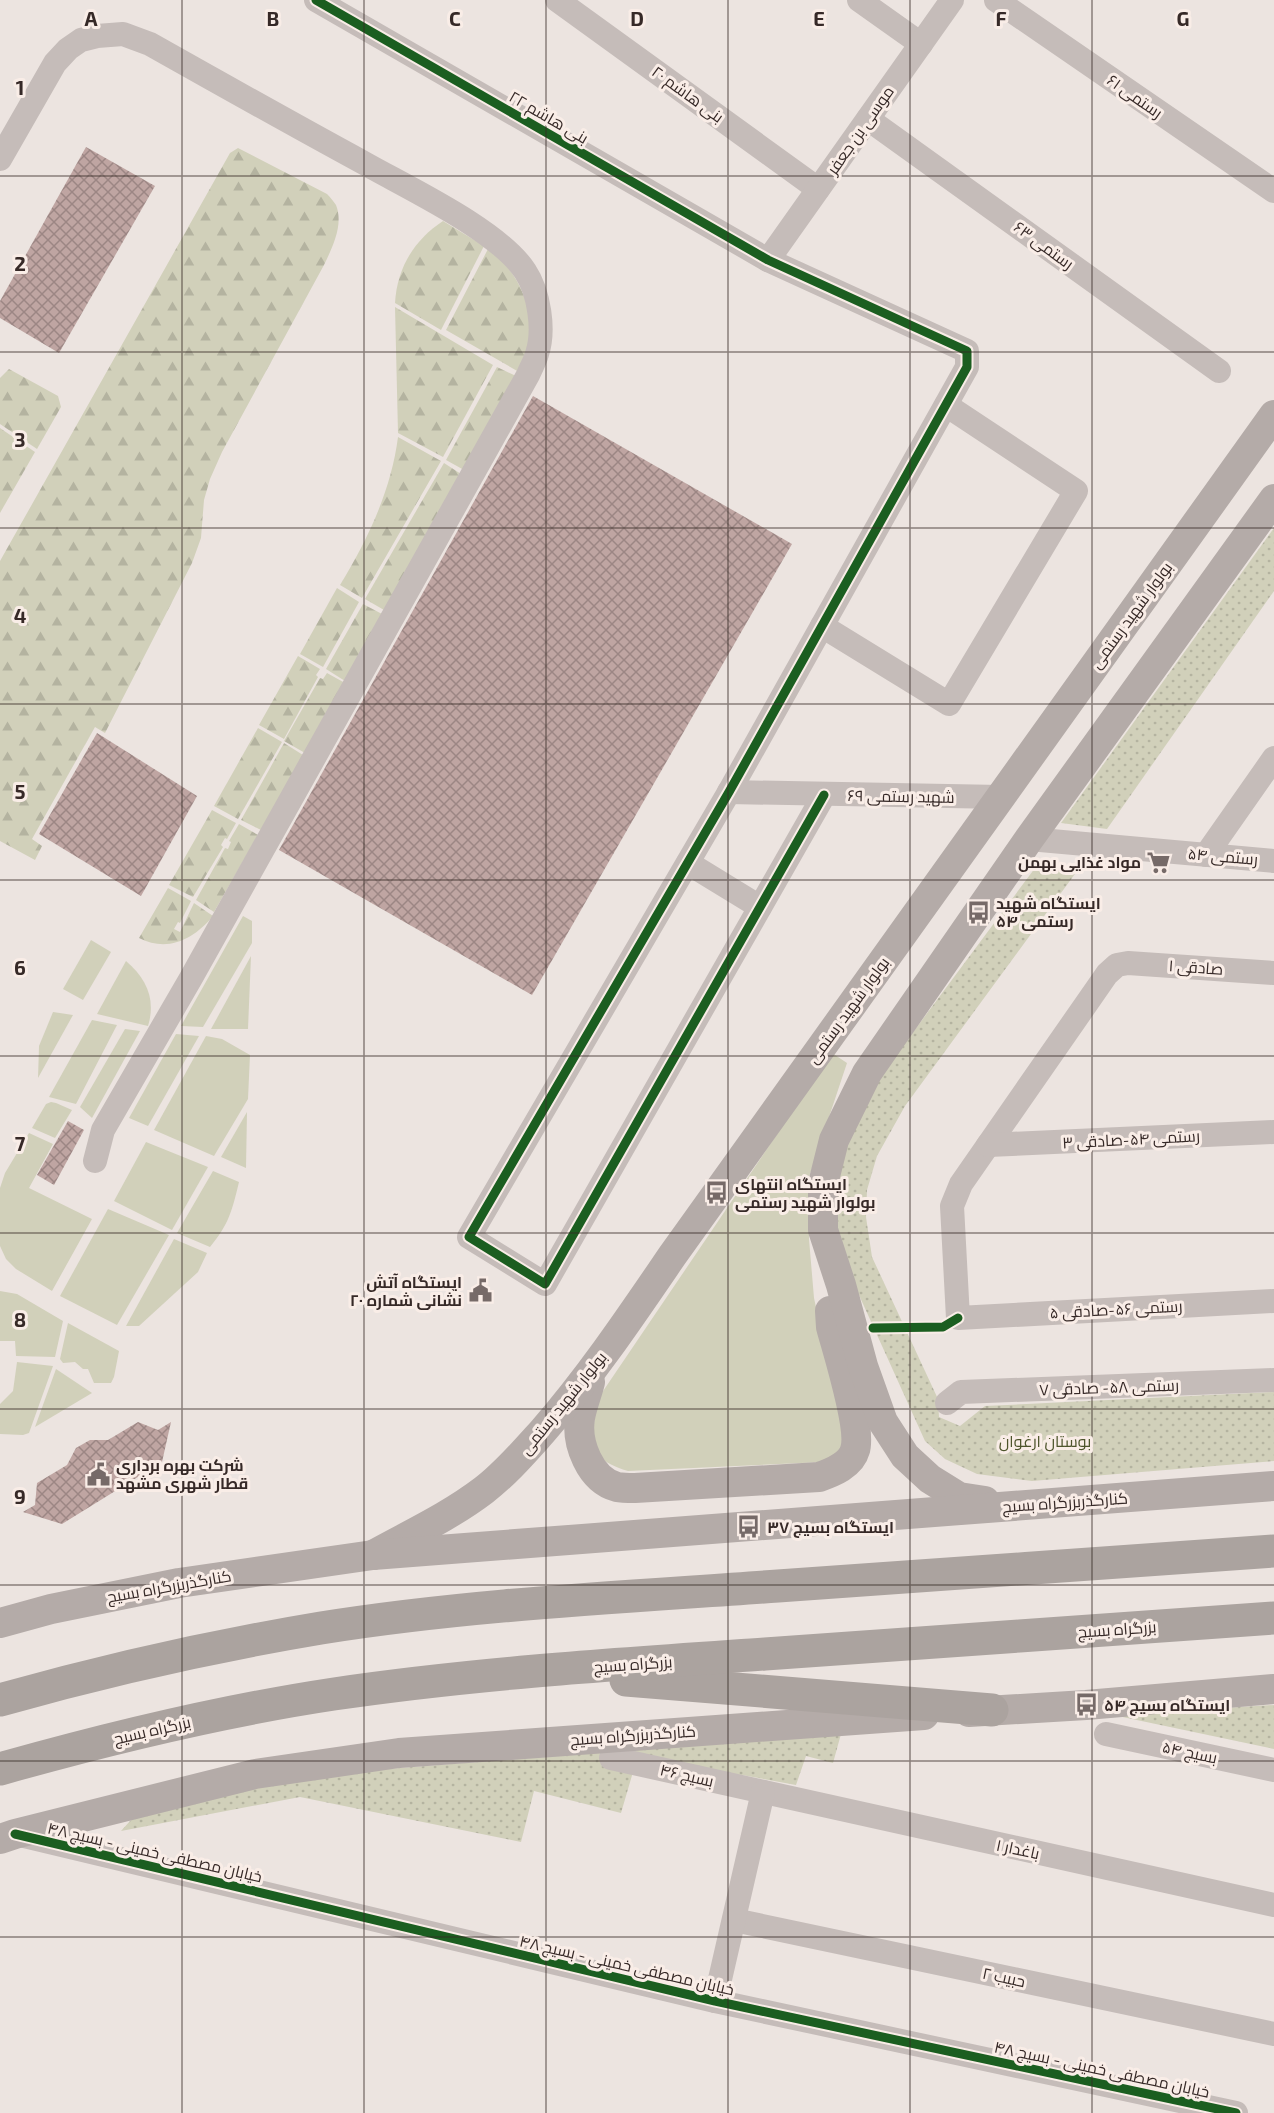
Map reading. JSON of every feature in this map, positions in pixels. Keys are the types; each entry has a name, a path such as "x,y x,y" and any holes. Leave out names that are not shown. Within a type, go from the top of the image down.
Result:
{"highway":[{"path":"0,1700 73,1679 198,1650 324,1628 472,1610 644,1595 1274,1551"},
{"name":"بزرگراه بسیج","path":"0,1769 90,1744 211,1716 334,1694 525,1672 1274,1618"},
{"path":"525,1672 992,1710"}],"main road":[{"name":"بولوار شهید رستمی","path":"373,1555 450,1513 485,1489 523,1454 565,1406 595,1368 679,1247 1274,415"},
{"path":"595,1368 580,1419 582,1443 586,1459 595,1471 605,1481 616,1487 635,1488 819,1477 847,1463 855,1451 857,1432 831,1327 823,1230 823,1184 834,1140 867,1073 1029,839 1274,499"},
{"path":"823,1230 863,1366 883,1422 904,1456 930,1479 959,1497 1015,1506"},
{"name":"کنارگذربزرگراه بسیج","path":"0,1623 51,1609 179,1583 373,1555 1274,1486"},
{"name":"کنارگذربزرگراه بسیج","path":"7,1837 255,1774 399,1753 1274,1689"}],"street":[{"name":"بنی هاشم ۲۲","path":"316,0 768,260 967,351 967,367 946,405"},
{"name":"بنی هاشم ۲۰","path":"557,0 818,189"},
{"path":"859,0 921,44"},
{"name":"موسی بن جعفر","path":"768,260 952,0"},
{"name":"رستمی ۶۱","path":"996,0 1274,191"},
{"path":"0,159 55,63 68,49 81,40 123,34 150,44 397,181 486,234 510,253 526,272 534,289 540,314 538,353 528,375 103,1130 95,1161"},
{"name":"رستمی ۶۳","path":"868,118 1220,371"},
{"path":"822,626 950,704 1076,491 946,405 822,626 729,792 470,1237 545,1284 824,795"},
{"path":"1206,855 1274,758"},
{"name":"شهید رستمی ۶۹","path":"729,792 1001,797"},
{"name":"رستمی ۵۴","path":"1029,839 1274,861"},
{"path":"688,863 760,907"},
{"name":"صادقی ۱","path":"988,1145 1107,974 1117,965 1128,963 1274,973"},
{"name":"رستمی ۵۴-صادقی ۳","path":"988,1145 1274,1132"},
{"name":"رستمی ۵۶-صادقی ۵","path":"988,1145 961,1184 952,1206 958,1318 1274,1301"},
{"name":"رستمی ۵۸- صادقی ۷","path":"947,1403 961,1392 1274,1380"},
{"name":"بسیج ۵۴","path":"1106,1734 1274,1770"},
{"name":"بسیج ۴۶","path":"610,1758 763,1792"},
{"path":"715,2001 763,1792"},
{"name":"باغدار ۱","path":"763,1792 1274,1905"},
{"name":"خیابان مصطفی خمینی - بسیج ۴۸","path":"7,1837 715,2001 1236,2113"},
{"name":"حبیب ۲","path":"734,1920 1274,2034"}],"green space":[{"path":"238,148 327,194 336,205 338,213 336,236 324,265 222,452 210,479 204,500 201,538 192,563 105,733 95,727 32,839 42,846 35,860 0,841 0,561 230,153"},
{"path":"443,221 484,246 441,330 395,303 399,278 409,256 424,237"},
{"path":"488,249 515,278 526,302 529,314 529,341 519,372 446,330"},
{"path":"395,307 493,365 443,457 398,433"},
{"path":"497,367 516,376 464,470 446,460"},
{"path":"9,369 58,396 61,407 37,449 0,424 0,378"},
{"path":"0,428 35,452 0,513"},
{"path":"398,437 441,461 362,598 340,585 377,514 390,476"},
{"path":"444,463 461,474 384,610 365,599"},
{"path":"1274,528 1274,591 1107,829 1061,823"},
{"path":"337,588 359,602 323,667 300,654"},
{"path":"363,604 382,614 345,681 326,669"},
{"path":"298,656 320,669 316,675 318,677 284,739 259,725"},
{"path":"327,673 345,683 305,753 284,741 320,678 323,679"},
{"path":"258,728 282,742 238,819 214,806"},
{"path":"284,743 303,755 261,830 241,820"},
{"path":"212,810 236,823 227,839 225,838 221,845 223,847 193,897 169,885"},
{"path":"239,824 258,835 214,912 196,900 225,848 228,849 231,842 229,841"},
{"name":"بوستان ارغوان","path":"1038,864 1080,867 905,1106 877,1156 867,1190 866,1217 872,1257 938,1399 939,1417 960,1426 985,1406 1274,1392 1274,1461 1032,1481 977,1474 945,1459 925,1441 840,1253 833,1210 845,1143 876,1082"},
{"path":"168,888 191,901 180,923 178,922 174,929 180,932 194,903 213,916 189,937 170,944 160,944 139,938"},
{"path":"243,916 252,921 252,943 203,1027 181,1026"},
{"path":"91,940 111,952 83,1000 63,989"},
{"path":"251,956 248,1029 211,1029"},
{"path":"126,961 139,975 148,990 151,1007 148,1026 97,1014"},
{"path":"53,1012 73,1015 38,1078 39,1046"},
{"path":"92,1020 117,1025 76,1104 49,1097"},
{"path":"125,1029 140,1031 92,1118 80,1107"},
{"path":"176,1034 199,1036 148,1126 129,1118"},
{"path":"206,1036 222,1039 250,1055 248,1099 214,1156 154,1130"},
{"path":"832,1053 847,1063 809,1177 809,1239 814,1298 846,1431 840,1451 824,1462 628,1471 614,1466 597,1453 594,1445 597,1400"},
{"path":"51,1102 72,1110 55,1138 32,1128 46,1104"},
{"path":"247,1112 246,1168 221,1157"},
{"path":"29,1133 53,1144 29,1188 92,1219 52,1291 16,1269 6,1259 0,1246 0,1188 5,1173"},
{"path":"146,1142 208,1167 172,1230 114,1201"},
{"path":"213,1171 239,1182 229,1217 210,1247 177,1233"},
{"path":"108,1209 169,1235 117,1325 60,1296"},
{"path":"174,1239 207,1253 198,1272 139,1326 126,1326"},
{"path":"0,1291 17,1294 63,1321 55,1357 16,1356 15,1341 0,1341"},
{"path":"68,1323 119,1351 111,1383 94,1383 88,1369 83,1369 75,1362 63,1363 60,1359"},
{"path":"17,1362 53,1366 29,1433 0,1434 0,1404 13,1391"},
{"path":"56,1369 92,1393 35,1427"},
{"path":"1274,1705 1274,1749 1113,1715"},
{"path":"841,1734 833,1763 806,1756 796,1785 742,1775 633,1772 621,1813 534,1791 521,1842 300,1797 121,1831 139,1811 257,1779"}],"building":[{"path":"86,147 155,186 59,353 0,318 0,301"},
{"path":"533,396 792,544 532,995 279,850"},
{"path":"97,733 197,796 141,896 39,834"},
{"path":"68,1121 84,1130 54,1185 37,1175"},
{"name":"شرکت بهره برداری قطار شهری مشهد","path":"138,1422 158,1430 171,1422 162,1462 62,1524 23,1512 35,1505 37,1483 67,1465 76,1448 90,1440 108,1440"}],"cycle path":[{"path":"316,0 768,260 967,351 967,367 729,792 469,1237 545,1284 824,795"},
{"path":"873,1328 943,1327 958,1318"},
{"path":"15,1834 715,2001 1236,2113"}],"place":[{"name":"مواد غذایی بهمن","path":"1159,862"},
{"name":"ایستگاه شهید رستمی ۵۴","path":"978,912"},
{"name":"ایستگاه انتهای بولوار شهید رستمی","path":"717,1193"},
{"name":"ایستگاه آتش نشانی شماره ۲۰","path":"480,1291"},
{"name":"شرکت بهره برداری قطار شهری مشهد","path":"98,1474"},
{"name":"ایستگاه بسیج ۳۷","path":"749,1527"},
{"name":"ایستگاه بسیج ۵۴","path":"1086,1705"}]}
